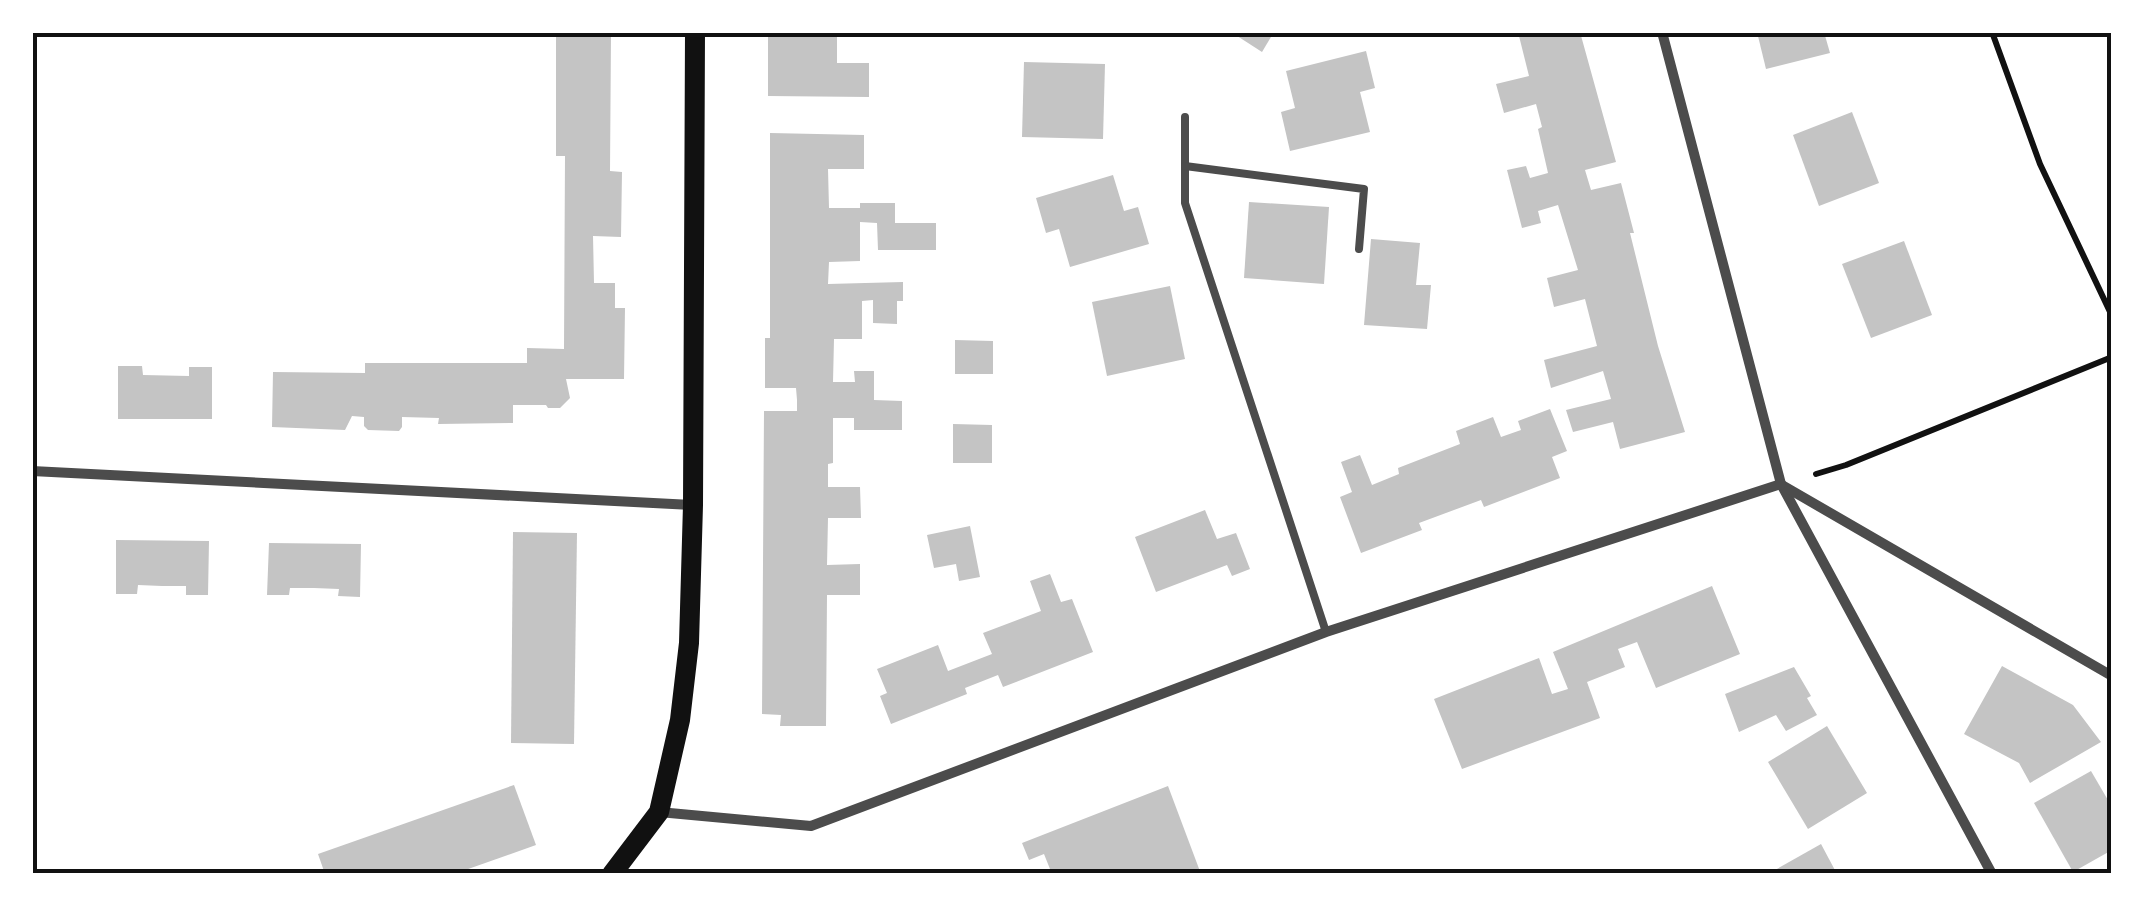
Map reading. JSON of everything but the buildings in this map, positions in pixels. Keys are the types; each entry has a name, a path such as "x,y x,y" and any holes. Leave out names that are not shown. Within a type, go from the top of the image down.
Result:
{"main road":[{"path":"612,874 659,812 680,720 686,662 693,504 694,32"}],"street":[{"path":"1662,32 1781,484 1992,874"},
{"path":"32,471 693,504"},
{"path":"659,812 811,826 1326,632 1781,484 2112,676"}],"lane":[{"path":"1185,117 1185,202 1326,632"},
{"path":"1185,166 1364,190 1359,249"}],"path":[{"path":"1992,32 2040,164 2112,316"},
{"path":"1781,484 1846,465 2112,357"}]}
